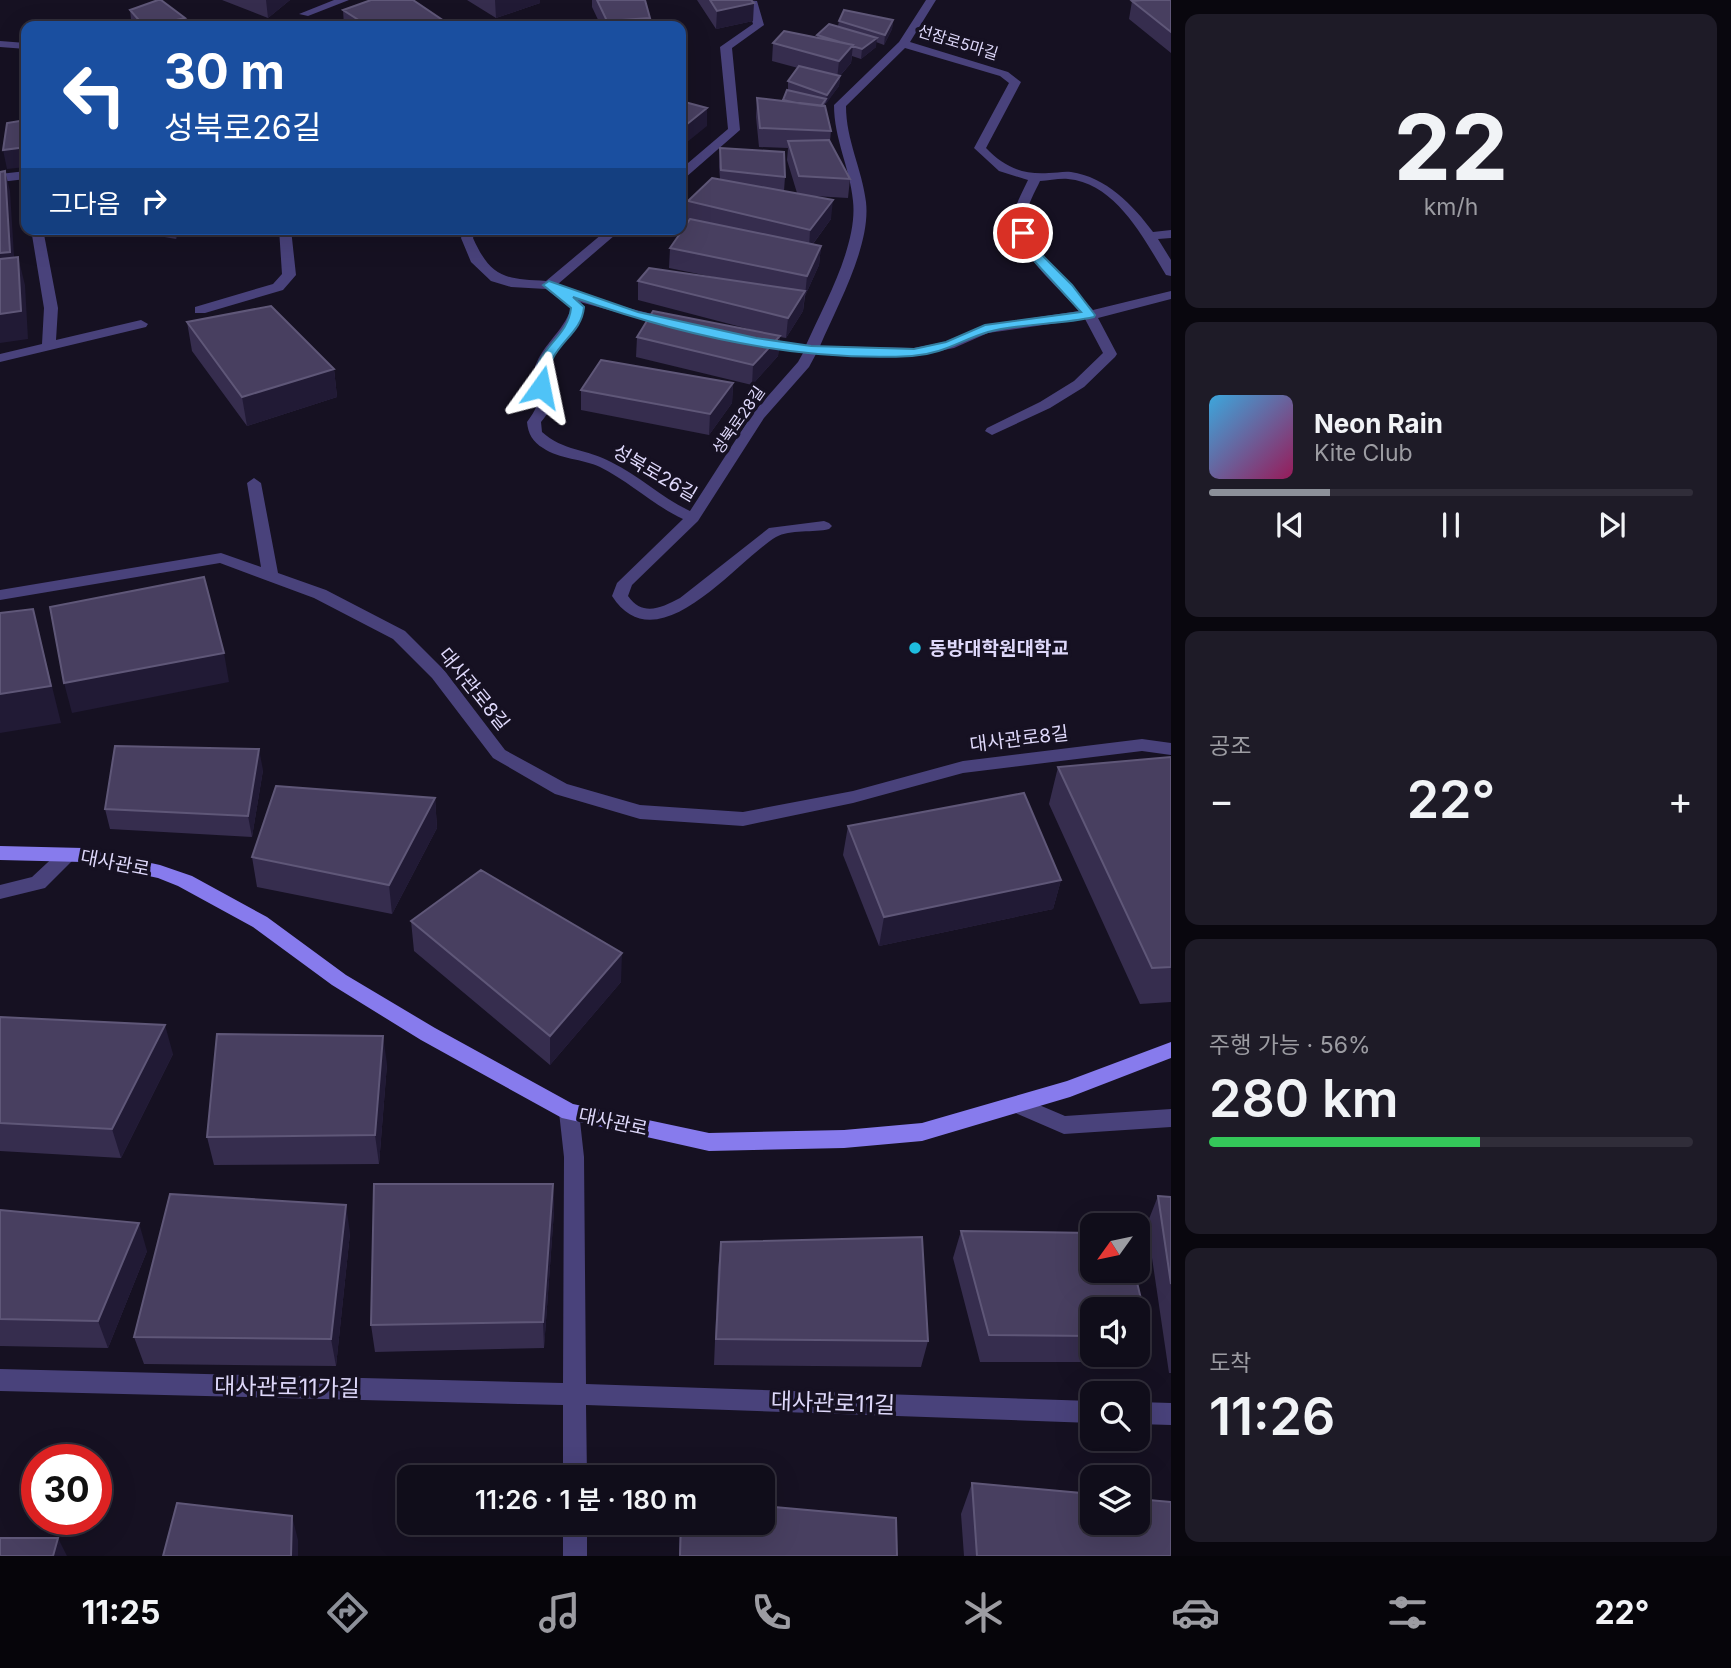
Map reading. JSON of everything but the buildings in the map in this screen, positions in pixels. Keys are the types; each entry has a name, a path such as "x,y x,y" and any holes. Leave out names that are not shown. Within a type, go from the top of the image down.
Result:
{"main road":[{"name":"대사관로","path":"0,853 83,855 160,872 185,881 260,922 340,980 428,1034 569,1112 709,1142 844,1139 922,1132 1070,1089 1171,1050"}],"street":[{"path":"304,14 344,0"},
{"path":"686,171 734,130 726,47 759,25 752,3 748,0"},
{"name":"성북로28길","path":"824,526 774,531 686,603 668,611 647,615 629,609 620,596 625,583 693,518 758,416 804,363 811,350 853,249 860,205 839,128 840,104 903,44 931,0"},
{"name":"선잠로5마길","path":"903,44 1004,74 1015,82 1005,108 980,148 995,166 1019,176 1070,175 1098,184 1130,212 1150,236 1171,272"},
{"path":"1,45 21,47"},
{"path":"0,178 21,176"},
{"path":"992,431 1045,405 1079,384 1110,354 1089,315 1068,287 1039,259 1023,233 1020,217 1036,177"},
{"path":"1150,236 1171,234"},
{"path":"38,235 51,309 49,347"},
{"path":"200,310 278,287 289,275 286,235"},
{"path":"468,235 470,248 484,269 496,278 511,283 549,285 599,305 688,327"},
{"path":"549,285 609,235"},
{"name":"성북로26길","path":"549,285 578,307 576,321 548,355 540,374 541,387 547,398 544,410 534,422 535,433 549,446 603,463 636,481 665,505 693,518"},
{"path":"746,340 811,350 914,352 949,345 985,329 1103,314 1171,295"},
{"path":"0,358 141,324"},
{"path":"254,483 271,577"},
{"name":"대사관로8길","path":"0,595 221,558 320,594 399,635 438,674 499,754 561,789 640,812 743,819 853,797 963,767 1142,745 1171,749"},
{"name":"대사관로","path":"0,892 38,883 67,855"},
{"path":"1018,1105 1064,1125 1171,1118"},
{"path":"569,1112 574,1157 575,1465"},
{"name":"대사관로11가길","path":"0,1380 575,1394"},
{"name":"대사관로11길","path":"575,1394 1080,1412"},
{"path":"1150,1413 1171,1414"},
{"path":"575,1535 575,1556"}],"place":[{"name":"동방대학원대학교","path":"915,648"}],"route":[{"path":"541,387 540,374 548,355 576,321 578,307 549,285 599,305 635,315 756,342 811,350 863,353 914,352 949,345 985,329 1073,315 1089,315 1068,287 1039,259 1023,233"}]}
